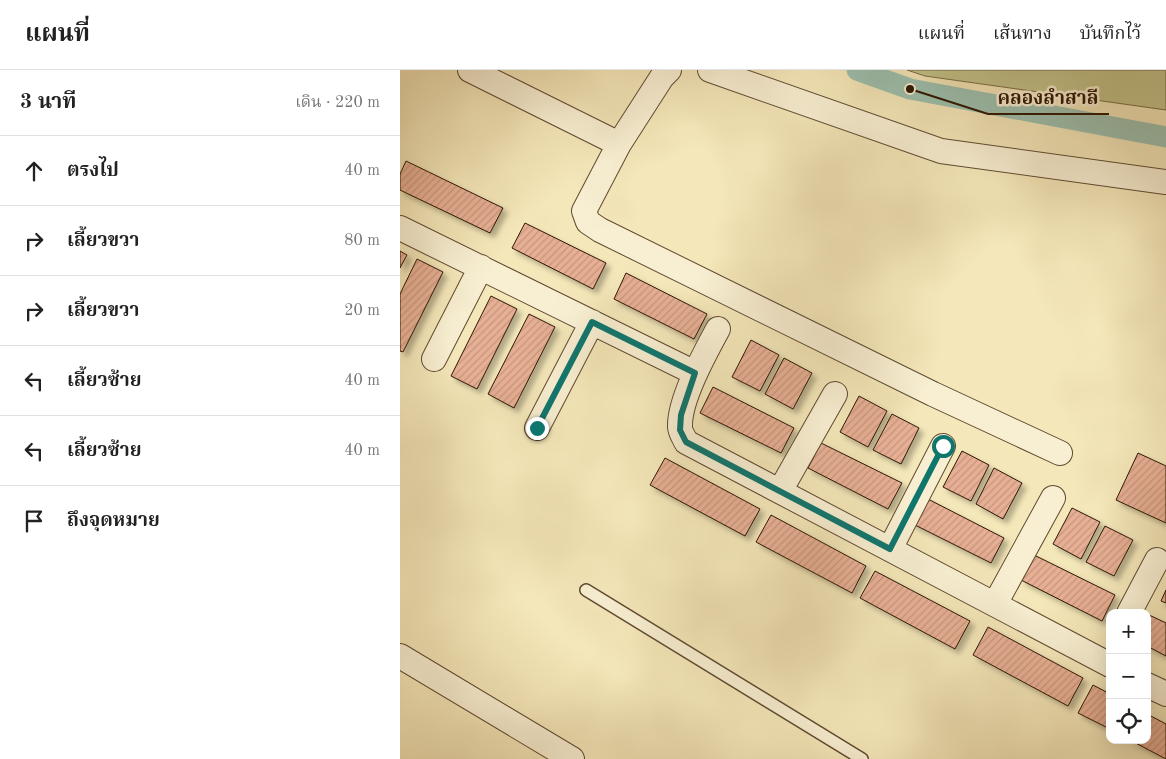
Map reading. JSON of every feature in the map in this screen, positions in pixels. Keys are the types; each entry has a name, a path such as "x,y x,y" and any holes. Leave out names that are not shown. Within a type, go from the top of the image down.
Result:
{"street":[{"path":"470,70 619,144"},
{"path":"669,70 662,77 619,144 584,211 588,222 600,230 933,394 1060,454"},
{"path":"710,70 941,151 1166,182"},
{"path":"400,228 695,373"},
{"path":"434,359 481,267"},
{"path":"537,428 592,322"},
{"path":"718,328 695,373 681,415 680,430 686,442 995,604 1106,658"},
{"path":"780,491 835,394"},
{"path":"890,549 943,446"},
{"path":"995,604 1052,498"},
{"path":"1131,609 1157,560"},
{"path":"400,656 572,759"},
{"path":"1151,687 1166,694"}],"lane":[{"path":"586,590 862,759"}],"green space":[{"path":"907,70 1166,70 1166,110 925,76"}],"building":[{"path":"406,161 503,208 490,233 400,190 400,174"},
{"path":"525,223 606,263 593,289 512,248"},
{"path":"400,251 407,255 400,268"},
{"path":"417,259 443,272 403,352 400,351 400,294"},
{"path":"626,273 707,314 694,339 614,299"},
{"path":"491,296 517,309 477,389 451,376"},
{"path":"529,314 555,327 514,408 488,394"},
{"path":"751,340 779,355 760,391 732,377"},
{"path":"784,358 812,373 793,409 765,394"},
{"path":"713,387 794,428 781,453 700,413"},
{"path":"859,396 887,411 868,447 840,432"},
{"path":"892,414 919,428 901,464 873,450"},
{"path":"821,443 902,483 888,509 808,468"},
{"path":"962,451 989,465 971,501 943,487"},
{"path":"1138,453 1166,466 1166,523 1116,500"},
{"path":"665,458 760,509 745,536 650,485"},
{"path":"994,468 1022,483 1003,519 976,504"},
{"path":"924,497 1004,538 991,563 911,523"},
{"path":"1072,508 1100,522 1081,559 1053,544"},
{"path":"771,515 866,566 852,593 756,542"},
{"path":"1105,526 1133,540 1114,576 1086,562"},
{"path":"1034,555 1115,595 1108,609 1106,609 1102,621 1021,580"},
{"path":"875,571 970,621 955,649 860,598"},
{"path":"1166,590 1166,603 1161,601"},
{"path":"1151,616 1166,623 1166,656 1151,648"},
{"path":"988,627 1083,678 1068,706 973,655"},
{"path":"1093,685 1106,692 1106,727 1078,713"},
{"path":"1151,716 1166,724 1166,759 1138,744 1151,744"}],"waterway":[{"path":"857,70 910,89 1166,137"}],"place":[{"name":"คลองลำสาลี","path":"910,89"}],"route":[{"path":"537,428 592,322 695,373 681,415 680,430 686,442 890,549 943,446"}]}
